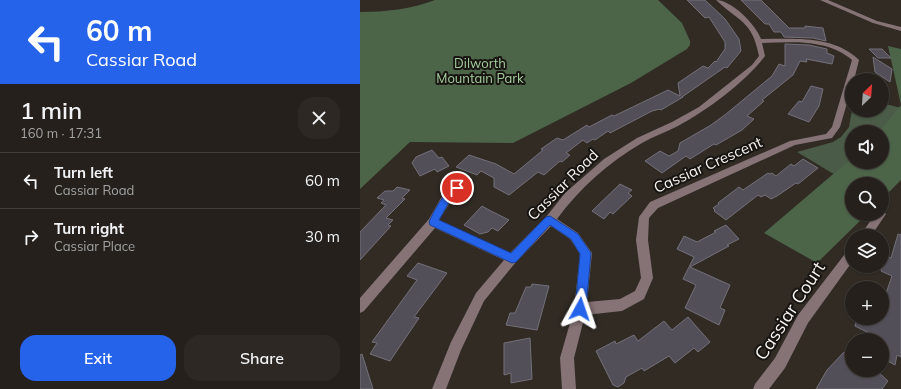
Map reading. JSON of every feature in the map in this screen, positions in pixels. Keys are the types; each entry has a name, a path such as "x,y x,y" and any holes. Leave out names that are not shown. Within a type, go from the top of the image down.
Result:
{"street":[{"path":"719,0 746,20 757,34 760,41"},
{"path":"823,0 875,22 901,29"},
{"name":"Cassiar Road","path":"439,389 456,347 480,297 512,259 550,220 570,196 606,161 640,140 675,124 702,109 754,66 762,56 760,41"},
{"name":"Cassiar Crescent","path":"580,309 622,305 640,295 647,278 642,240 644,217 654,205 793,143 829,136 836,128 856,60 840,48 817,42 760,41"},
{"path":"360,307 434,222 445,201 457,188"},
{"path":"550,220 574,236 586,253 580,309 567,358 569,389"},
{"path":"434,222 512,259"},
{"name":"Cassiar Court","path":"760,389 780,363 802,319 845,262"}],"green space":[{"name":"Dilworth Mountain Park","path":"435,0 658,0 682,23 690,41 690,45 687,49 631,83 513,143 410,142 360,189 360,12 417,6"},
{"path":"888,46 901,49 901,105"},
{"path":"889,105 901,108 889,156 889,125 849,125 851,117 889,117"},
{"path":"901,105 901,180 889,192 889,177 845,177 845,221 860,221 852,229 845,229 845,236 817,263 764,233 845,164 845,169 889,169 889,125 885,125"},
{"path":"845,132 845,169 886,169 884,177 845,177 845,181 797,152 833,142 841,137"}],"building":[{"path":"687,0 705,0 725,19 739,39 741,51 727,68 725,67 683,97 661,110 652,111 610,133 608,131 595,140 593,139 587,143 583,140 566,153 570,155 562,162 560,161 544,175 538,172 509,195 494,187 494,178 481,171 477,175 456,167 469,155 496,164 514,174 543,150 541,149 557,138 563,140 587,125 589,127 668,90 680,96 678,83 703,66 708,68 715,61 716,62 725,49 725,42 709,17 705,18"},
{"path":"741,0 761,0 789,28 805,28 805,26 823,28 826,41 813,38 784,37 781,32 774,32 769,24 765,24"},
{"path":"785,44 809,45 827,49 827,53 834,56 832,64 806,59 807,62 800,61 793,75 762,100 764,101 747,116 754,119 742,130 716,145 714,144 690,159 686,156 662,173 645,161 660,151 669,156 678,151 680,143 711,125 726,114 772,76 779,64 785,66"},
{"path":"869,49 882,49 891,58 878,58"},
{"path":"873,57 892,69 890,82 889,73 875,72"},
{"path":"811,86 823,89 819,106 809,122 788,114 799,101 802,102"},
{"path":"432,150 439,158 442,157 449,166 437,172 435,169 420,176 412,163 416,157"},
{"path":"803,159 818,168 798,184 796,183 771,199 765,195 761,197 758,195 726,220 714,211 715,210 713,208 719,204 718,203 739,187 743,190 768,173 772,173 776,176 791,164 794,166"},
{"path":"620,184 632,190 628,193 632,196 613,214 610,212 604,219 592,211"},
{"path":"397,187 410,190 402,198 405,199 386,218 393,220 388,225 391,226 360,260 360,232 386,205 381,203 384,200 377,198 385,191 393,191"},
{"path":"482,206 509,220 498,231 492,228 488,232 480,234 464,225"},
{"path":"726,225 739,239 690,267 730,285 720,308 725,310 719,325 685,308 696,285 683,279 694,257 677,249 684,236 697,242"},
{"path":"898,234 901,235 901,357 897,355 895,365 889,362 889,333 869,333 855,326 889,325 889,285 892,276 885,273 889,273 889,257 891,258"},
{"path":"418,263 447,273 414,317 419,318 390,361 370,354 377,343 372,342 417,280 407,276"},
{"path":"532,284 549,286 537,330 506,325 510,313 515,313 526,287 531,287"},
{"path":"688,317 710,342 698,352 694,348 675,363 669,356 644,371 642,368 626,377 624,383 618,387 613,385 596,351 615,341 616,344 634,335 638,341 664,321 672,330"},
{"path":"530,338 532,379 511,383 511,373 504,375 504,343"},
{"path":"844,352 845,377 884,377 888,381 882,389 816,389 827,370"},
{"path":"362,354 373,389 360,389 360,355"}],"route":[{"path":"457,188 445,201 434,222 512,259 550,220 574,236 586,253 580,309"}]}
